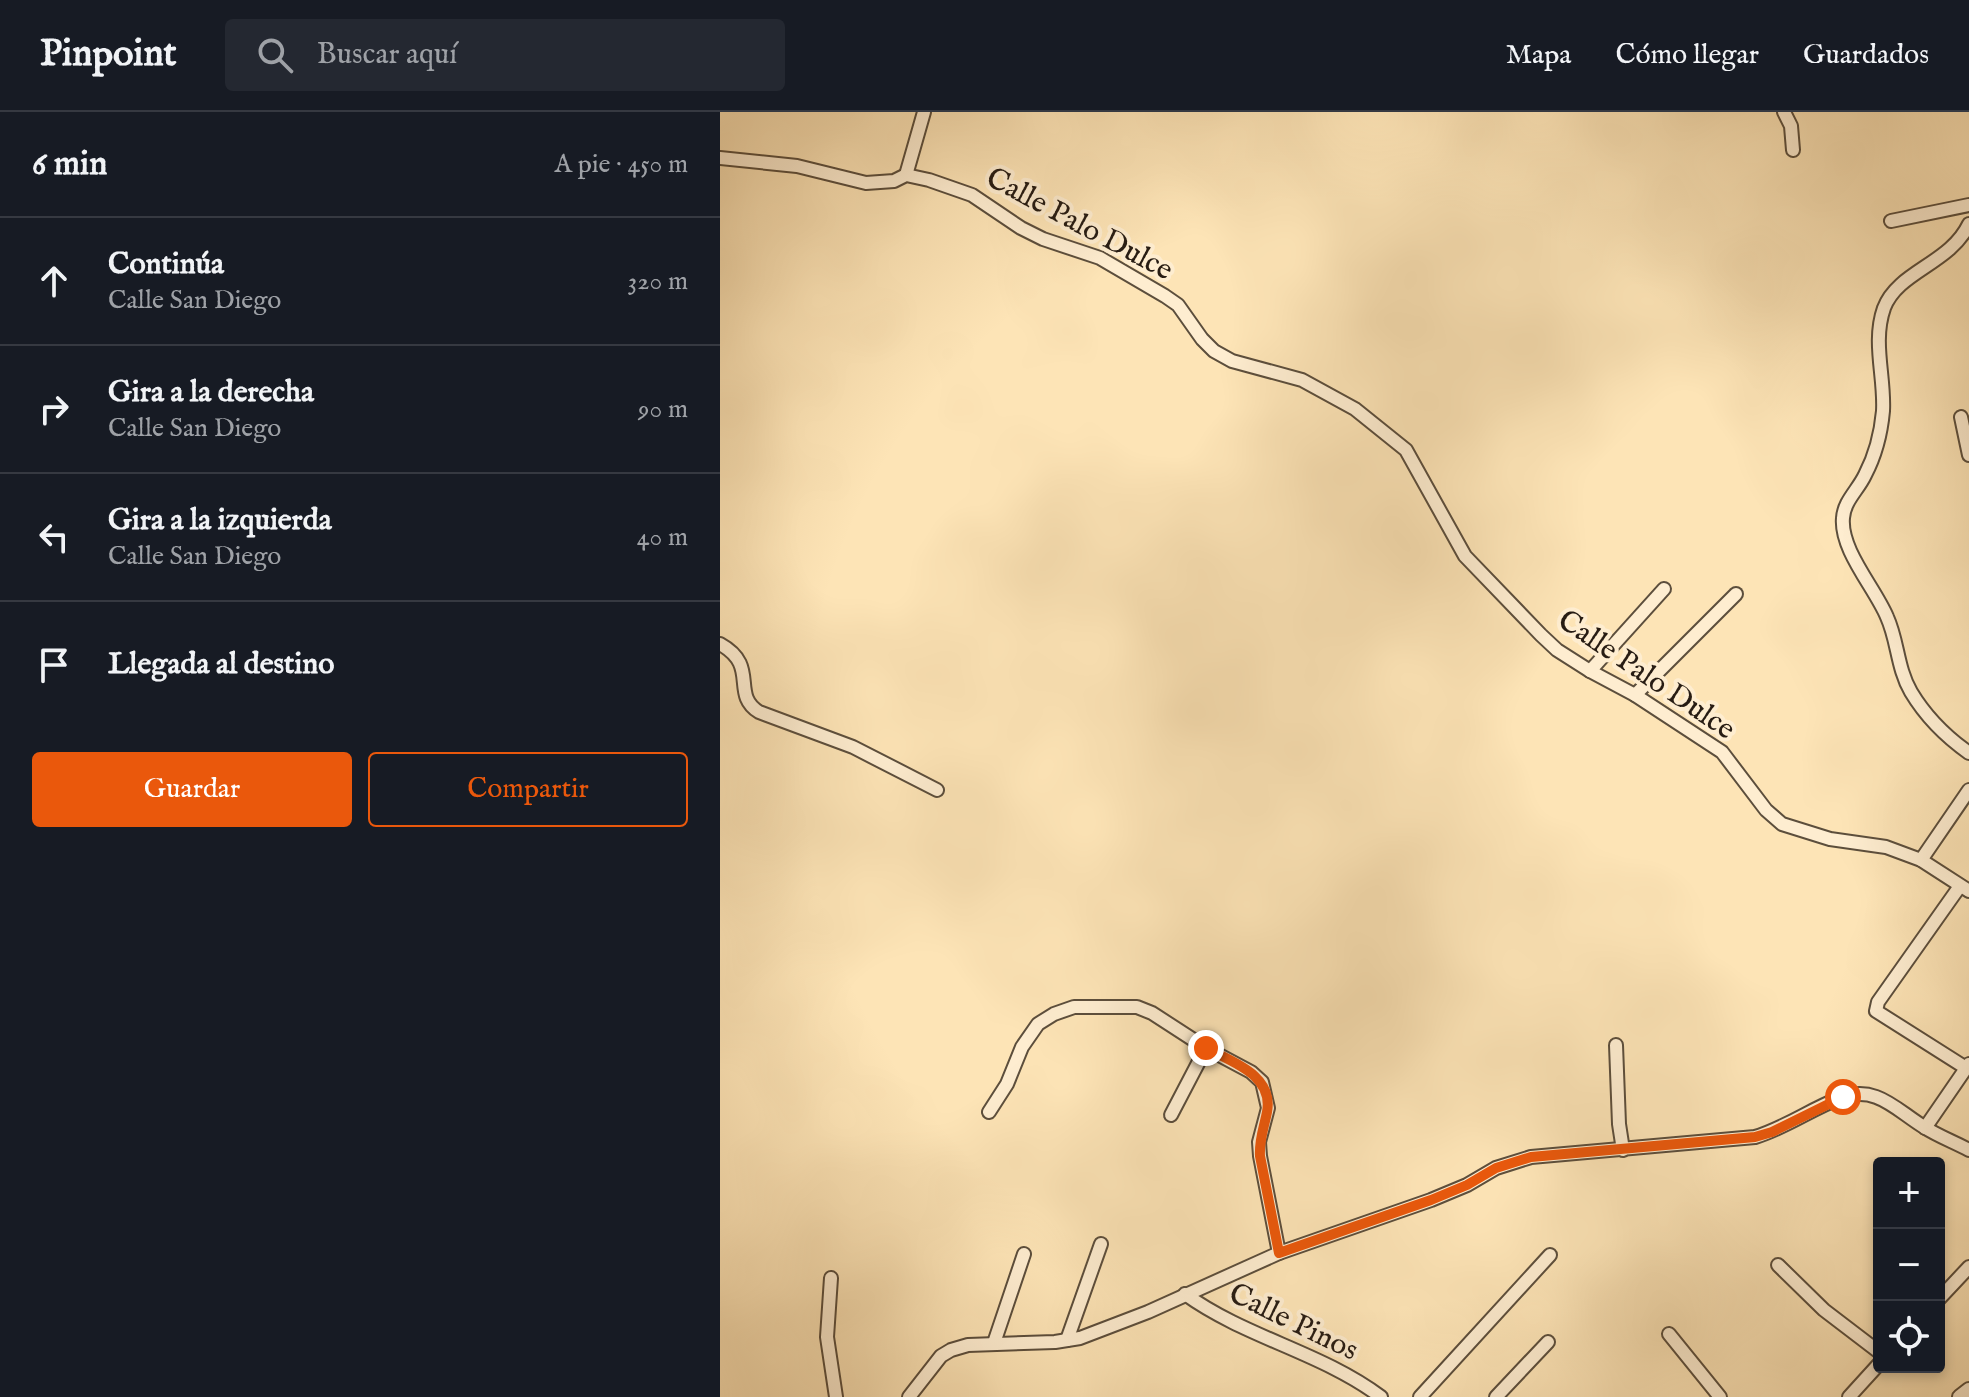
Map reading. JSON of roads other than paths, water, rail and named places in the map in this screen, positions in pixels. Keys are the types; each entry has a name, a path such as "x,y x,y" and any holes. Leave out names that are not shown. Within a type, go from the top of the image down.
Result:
{"street":[{"path":"906,175 924,112"},
{"path":"1784,112 1791,126 1793,150"},
{"name":"Calle Palo Dulce","path":"720,158 797,166 866,183 894,181 906,175 963,191 1043,239 1100,258 1178,305 1214,351 1232,361 1302,380 1355,409 1406,450 1465,556 1541,635 1557,650 1635,695 1722,752 1766,810 1782,824 1830,839 1874,844 1921,860 1965,888"},
{"path":"1891,221 1969,205"},
{"path":"1969,224 1954,248 1905,282 1885,306 1880,324 1883,410 1877,447 1864,477 1849,500 1843,515 1843,529 1888,618 1899,666 1912,695 1935,726 1969,753"},
{"path":"1961,417 1969,455"},
{"path":"1590,671 1664,589"},
{"path":"1635,695 1736,594"},
{"path":"720,644 739,658 744,669 745,694 749,705 759,712 853,747 937,790"},
{"path":"1921,860 1969,790"},
{"path":"1925,1128 1967,1066 1876,1011 1878,1002 1965,888"},
{"path":"989,1112 1007,1084 1022,1047 1038,1024 1074,1007 1104,1005 1144,1008 1206,1048 1251,1072 1262,1082 1268,1108 1259,1142 1260,1156 1279,1253"},
{"path":"1616,1045 1623,1150"},
{"path":"1171,1115 1206,1048"},
{"path":"909,1397 941,1356 968,1345 1080,1338 1148,1312 1279,1253 1431,1200 1467,1185 1496,1168 1531,1157 1755,1137 1858,1093 1885,1098 1925,1128 1969,1150"},
{"path":"1067,1340 1101,1244"},
{"path":"994,1343 1024,1254"},
{"path":"1420,1397 1550,1255"},
{"path":"1778,1265 1824,1310 1873,1347"},
{"path":"1945,1293 1969,1267"},
{"path":"831,1278 827,1337 836,1397"},
{"name":"Calle Pinos","path":"1185,1294 1253,1334 1354,1377 1381,1397"},
{"path":"1669,1334 1720,1397"},
{"path":"1496,1397 1548,1342"},
{"path":"1849,1397 1873,1371"},
{"path":"1960,1397 1969,1390"}]}
